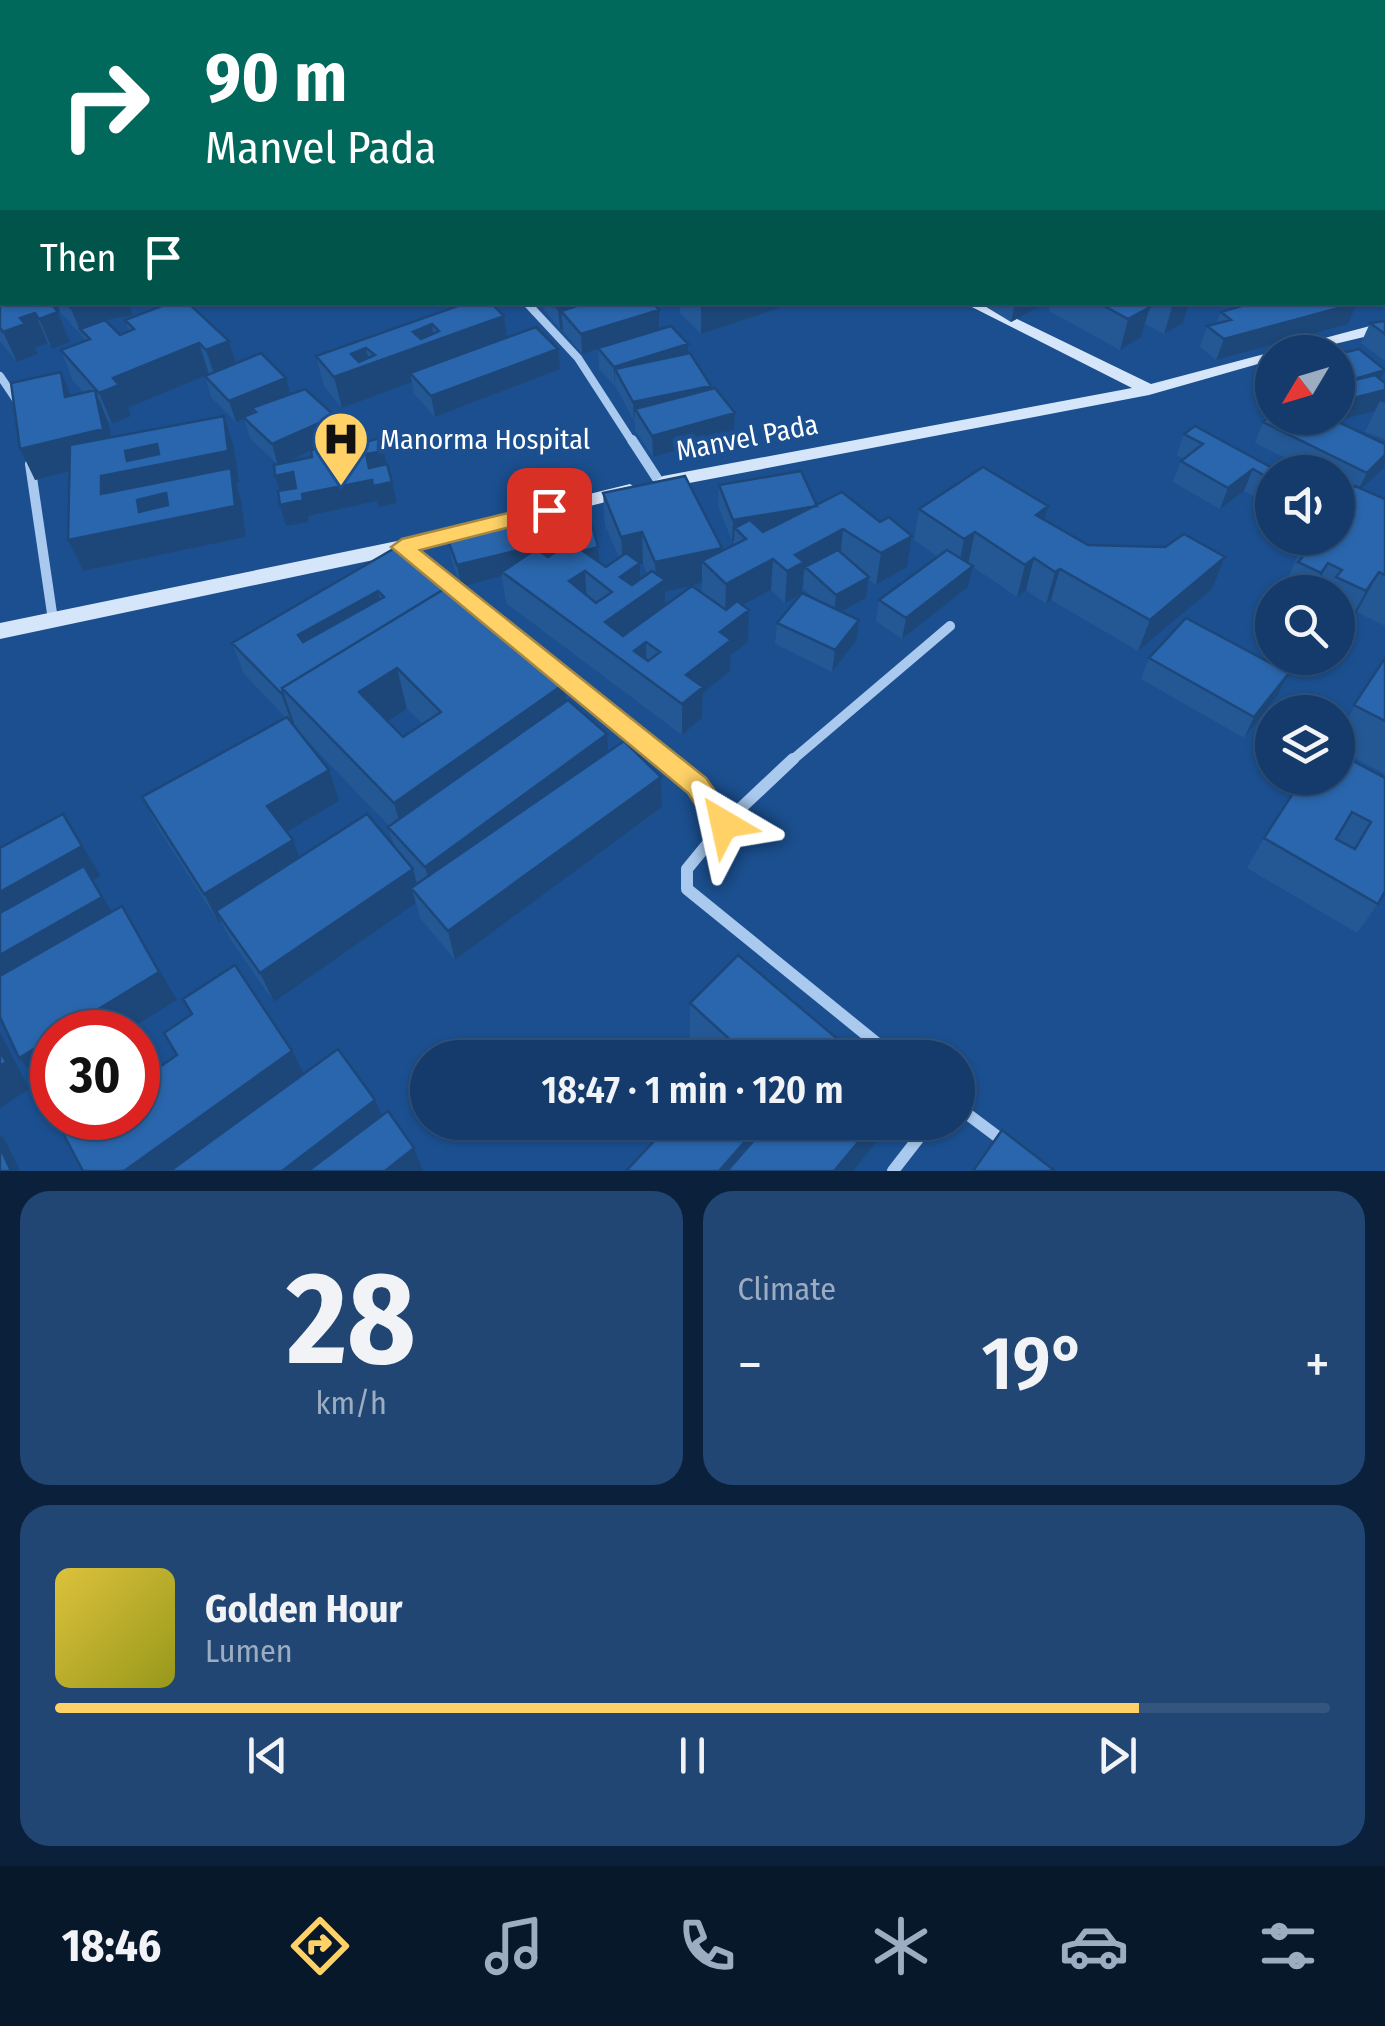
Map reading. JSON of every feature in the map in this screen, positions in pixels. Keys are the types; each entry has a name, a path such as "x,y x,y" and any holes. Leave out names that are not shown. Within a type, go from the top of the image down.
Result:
{"main road":[{"path":"976,305 1150,390"},
{"path":"1352,335 1385,327"},
{"name":"Manvel Pada","path":"0,632 402,547 660,483 1150,390 1255,361"}],"street":[{"path":"529,305 578,358 660,483"},
{"path":"0,376 22,409"},
{"path":"28,447 53,620"},
{"path":"402,547 697,786 724,824"},
{"path":"873,1040 687,888 686,869 724,824 813,740 950,626"},
{"path":"975,1120 1014,1150"},
{"path":"893,1171 917,1140"}],"building":[{"path":"0,305 52,305 58,312 39,319 35,313 20,318 25,324 3,332"},
{"path":"164,305 190,305 229,341 206,350 199,343 113,378 119,385 99,393 61,350 90,339 80,329 105,320 120,335 134,329 125,320"},
{"path":"460,305 493,305 504,316 334,377 316,356","holes":["432,324 439,331 421,339 413,332","366,348 375,355 359,362 351,354"]},
{"path":"580,305 655,305 659,310 581,334 561,311"},
{"path":"1102,305 1150,307 1128,319"},
{"path":"1245,305 1350,305 1224,339 1207,326 1231,320 1221,312"},
{"path":"1385,321 1385,334 1370,323"},
{"path":"671,326 688,344 614,367 598,348"},
{"path":"536,327 558,349 431,396 410,373"},
{"path":"1359,349 1385,370 1355,379 1355,350"},
{"path":"261,353 286,378 229,401 205,376"},
{"path":"690,353 711,386 633,402 615,369"},
{"path":"61,372 65,397 95,390 103,429 20,449 11,383"},
{"path":"1375,375 1385,383 1385,390 1355,398 1355,380"},
{"path":"715,388 735,413 652,436 635,409"},
{"path":"305,389 335,416 272,444 243,417 256,412 252,408"},
{"path":"224,416 228,451 101,476 101,494 231,468 235,506 68,540 70,445","holes":["157,444 159,454 127,461 125,451","166,493 168,505 139,512 137,500"]},
{"path":"1195,426 1255,459 1255,470 1228,488 1181,461 1203,444 1184,434"},
{"path":"1355,430 1385,444 1385,455 1367,473 1355,467 1355,455 1330,455 1290,435 1355,435"},
{"path":"380,438 384,451 366,454 369,468 387,464 392,482 373,486 372,480 302,494 303,500 280,505 278,491 296,488 293,472 275,476 274,465 312,457 311,450 332,446 333,451"},
{"path":"983,467 1048,506 1036,515 1088,545 1165,547 1184,534 1225,557 1150,620 1060,569 1055,572 1034,558 1025,565 975,532 964,539 919,509"},
{"path":"801,471 817,506 733,520 719,485"},
{"path":"685,476 722,548 655,562 642,532 621,537 603,493"},
{"path":"1355,486 1385,499 1385,575 1379,572 1366,591 1355,586 1355,575 1338,575 1342,570 1328,563 1321,573 1298,562 1304,555 1355,555"},
{"path":"842,492 880,522 889,517 912,536 881,553 843,529 795,555 804,562 787,571 773,559 726,584 702,561 746,539 735,528 750,520 763,532"},
{"path":"587,507 598,547 583,551 574,537 457,565 448,540"},
{"path":"570,542 606,567 626,553 640,563 620,577 632,585 652,571 665,580 605,622 623,636 692,586 726,610 737,601 749,610 720,632 731,640 686,675 703,687 682,704 502,572 536,549 548,557","holes":["585,571 612,592 596,603 569,581","646,642 660,652 648,661 634,651"]},
{"path":"395,548 444,589 282,688 281,693 232,643","holes":["378,591 384,597 303,642 298,635"]},
{"path":"838,550 869,577 836,595 805,567"},
{"path":"947,550 973,566 906,618 879,600"},
{"path":"449,586 564,684 394,803 282,688","holes":["397,668 441,712 403,737 359,692"]},
{"path":"802,593 859,620 835,650 777,623"},
{"path":"1186,618 1255,655 1255,675 1287,675 1272,695 1255,695 1254,717 1149,658"},
{"path":"1385,658 1385,721 1355,703"},
{"path":"568,700 607,734 425,867 388,827"},
{"path":"287,717 329,770 267,806 293,840 204,894 142,797"},
{"path":"624,741 661,777 448,931 411,888"},
{"path":"1355,762 1385,778 1385,891 1378,904 1264,838 1292,795 1355,795","holes":["1352,812 1371,822 1355,849 1336,839"]},
{"path":"63,814 82,846 0,892 0,848"},
{"path":"367,814 413,869 260,973 216,911"},
{"path":"84,866 102,897 0,955 0,913"},
{"path":"122,906 159,972 97,1010 30,1010 30,1051 19,1058 0,1017 0,976"},
{"path":"738,955 839,1040 730,1040 690,1003"},
{"path":"235,965 292,1051 124,1171 83,1171 67,1140 160,1140 160,1067 177,1055 164,1033 192,1014 183,999"},
{"path":"338,1049 375,1100 282,1171 170,1171"},
{"path":"388,1111 414,1148 385,1171 308,1171"},
{"path":"1002,1130 1055,1171 973,1171"},
{"path":"655,1140 746,1140 719,1171 626,1171"},
{"path":"754,1140 860,1140 834,1171 727,1171"},
{"path":"0,1147 11,1171 0,1171"}],"place":[{"name":"Manorma Hospital","path":"341,488"}],"route":[{"path":"549,510 402,547 697,786 724,824"}]}
